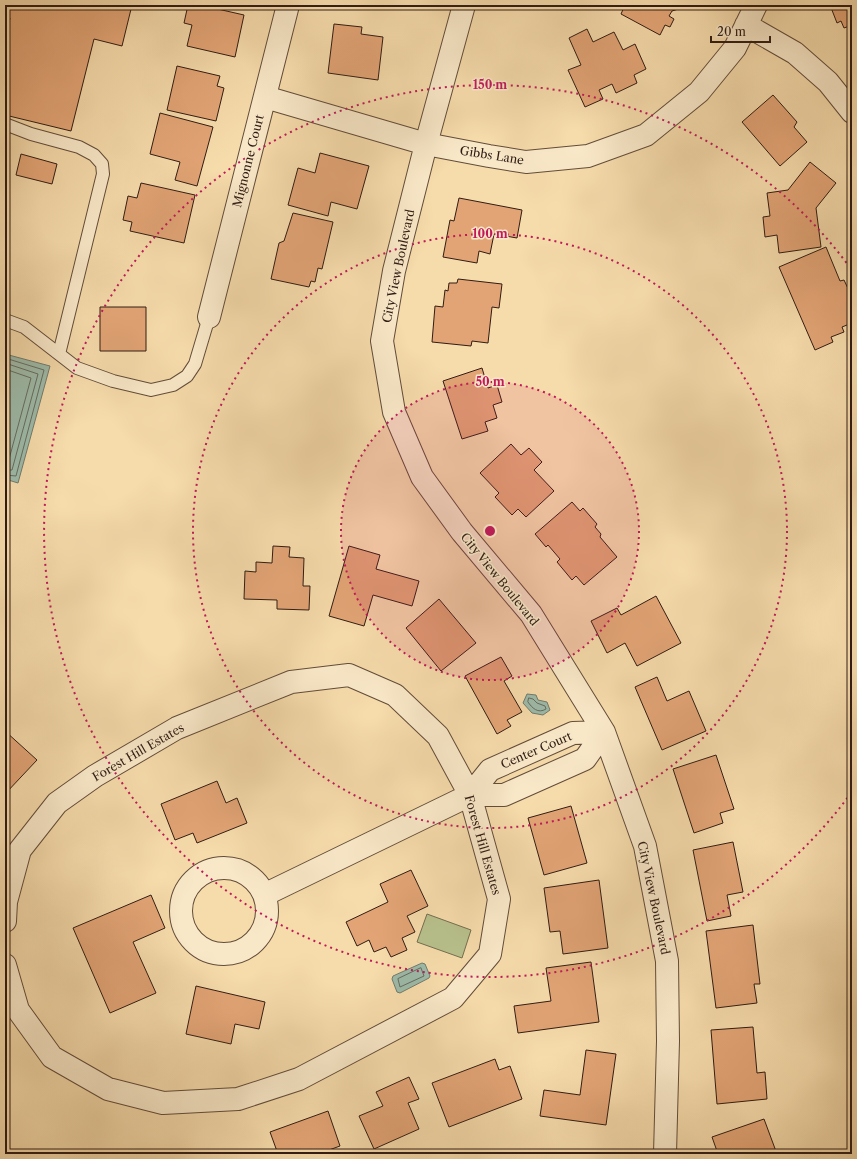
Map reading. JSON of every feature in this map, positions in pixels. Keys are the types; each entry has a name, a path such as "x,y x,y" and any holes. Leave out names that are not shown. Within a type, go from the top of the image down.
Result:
{"street":[{"name":"Mignonne Court","path":"208,317 288,5"},
{"name":"City View Boulevard","path":"464,5 426,144 394,271 382,341 394,412 422,477 462,532 531,614 604,732 645,846 667,961 668,1041 665,1154"},
{"name":"Gibbs Lane","path":"265,97 426,144 526,162 588,156 646,135 699,92 735,48 756,5"},
{"path":"746,25 796,53 828,82 852,112"},
{"name":"Forest Hill Estates","path":"5,921 6,902 20,850 57,803 95,776 177,728 291,682 349,675 395,695 438,736 470,795 500,899 490,954 453,998 299,1079 238,1099 163,1103 108,1089 52,1057 18,1010 5,966"},
{"path":"264,895 470,795 504,795 585,758 604,732"}],"lane":[{"path":"5,124 31,134 79,147 94,155 102,164 103,174 59,354"},
{"path":"5,320 24,327 77,368 113,381 150,390 173,385 187,376 195,364 208,317"}],"green space":[{"path":"427,914 471,930 462,958 417,942"}],"water":[{"path":"5,354 50,366 18,483 5,479"},
{"path":"527,694 536,695 538,700 547,702 550,710 543,715 532,713 523,703"},
{"path":"422,963 425,964 430,976 429,978 400,993 397,992 392,979 393,976"}],"building":[{"path":"5,5 132,5 122,46 94,39 71,131 5,115 5,39 10,18 5,17"},
{"path":"188,5 200,5 244,15 235,57 187,46 192,25 184,23"},
{"path":"625,5 691,5 672,11 669,16 674,19 670,27 665,25 660,35 621,14"},
{"path":"830,5 852,5 852,25 844,28 841,21 837,23"},
{"path":"334,24 362,27 361,34 383,37 378,80 328,73"},
{"path":"587,29 593,42 614,32 623,50 635,44 646,69 634,75 637,83 616,93 612,84 599,90 603,99 585,107 568,70 581,65 569,38"},
{"path":"177,66 220,76 217,86 224,88 216,121 167,110"},
{"path":"773,95 797,122 794,127 807,142 780,166 742,122"},
{"path":"160,113 213,127 197,186 175,180 180,162 150,154"},
{"path":"320,153 369,166 357,209 331,202 328,216 288,205 298,168 315,173"},
{"path":"21,154 57,164 52,184 16,175"},
{"path":"810,162 836,183 816,208 821,247 779,253 777,235 765,237 763,217 770,216 767,193 788,190"},
{"path":"141,183 195,195 184,243 130,231 132,222 123,220 128,196 137,198"},
{"path":"459,198 522,210 517,238 494,234 490,254 479,251 477,263 443,257 450,220 454,221"},
{"path":"293,213 333,222 322,269 318,268 315,282 311,281 309,287 271,279 279,243 284,241"},
{"path":"826,247 840,281 844,280 852,297 849,298 852,311 850,312 852,323 842,327 844,332 831,337 833,342 815,350 779,267"},
{"path":"458,279 502,284 499,308 492,307 488,343 472,341 471,346 432,342 435,306 443,307 445,290 448,291 449,283 457,283"},
{"path":"100,307 146,307 146,351 100,351"},
{"path":"482,368 488,388 497,385 502,402 493,405 497,418 485,422 488,431 462,439 443,381"},
{"path":"511,444 521,455 529,448 542,462 534,470 554,491 526,517 518,509 512,515 495,497 499,493 480,473"},
{"path":"572,502 580,511 583,508 597,524 595,527 601,534 600,537 617,557 584,585 576,576 572,580 557,562 560,559 548,545 546,547 535,534"},
{"path":"273,546 290,547 289,557 304,558 303,586 310,586 309,610 277,609 277,600 244,599 245,571 256,572 256,562 272,563"},
{"path":"349,546 380,555 376,569 419,581 412,606 373,595 364,626 329,616"},
{"path":"656,596 681,643 637,666 625,643 607,653 591,621 617,608 621,615"},
{"path":"439,599 476,643 441,671 406,628"},
{"path":"501,657 512,676 504,681 522,712 507,720 511,726 497,734 465,676"},
{"path":"657,677 667,701 689,691 706,731 662,750 635,687"},
{"path":"5,731 37,760 5,794"},
{"path":"716,755 734,809 720,813 723,823 694,833 673,769"},
{"path":"217,781 226,803 237,798 247,823 197,843 193,833 175,840 161,804"},
{"path":"571,806 587,863 544,875 528,818"},
{"path":"733,842 743,892 727,895 731,916 707,921 693,850"},
{"path":"411,870 428,906 407,916 415,932 402,938 407,950 391,957 386,947 374,952 369,940 357,946 346,922 388,902 380,884"},
{"path":"599,880 608,948 563,954 560,931 550,932 544,888"},
{"path":"151,895 165,928 133,942 156,993 110,1013 73,928"},
{"path":"753,925 760,984 754,984 757,1003 716,1008 706,931"},
{"path":"591,962 599,1022 518,1033 514,1006 551,1001 546,968"},
{"path":"196,986 265,1002 259,1029 235,1024 231,1044 186,1034"},
{"path":"753,1027 757,1073 765,1072 767,1099 717,1104 711,1030"},
{"path":"586,1050 616,1054 606,1125 540,1116 544,1090 580,1095"},
{"path":"495,1059 499,1070 510,1066 522,1099 449,1127 432,1083"},
{"path":"409,1077 419,1099 408,1103 419,1129 374,1149 359,1116 383,1106 376,1092"},
{"path":"328,1111 340,1146 318,1154 278,1154 270,1132"},
{"path":"764,1119 777,1154 718,1154 712,1137"}]}
